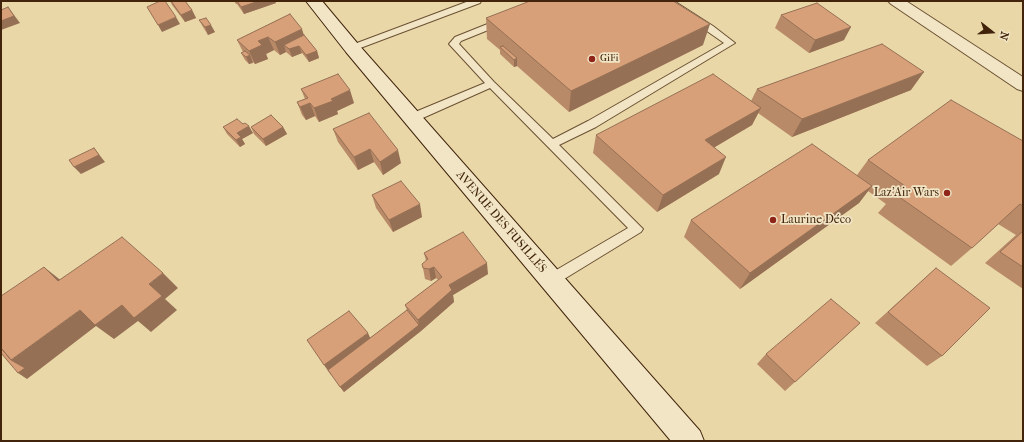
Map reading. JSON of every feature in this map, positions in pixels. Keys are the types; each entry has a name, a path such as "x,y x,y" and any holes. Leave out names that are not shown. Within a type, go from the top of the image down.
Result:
{"main road":[{"name":"AVENUE DES FUSILLÉS","path":"314,1 352,48 690,441"},
{"path":"896,1 1023,86"}],"lane":[{"path":"352,48 477,1"},
{"path":"552,144 592,124 730,43 710,28 668,1"},
{"path":"508,18 458,39 454,44 491,84 637,229 551,280"},
{"path":"412,118 491,84"}],"building":[{"path":"160,1 165,1 176,17 158,25 147,7"},
{"path":"171,1 185,1 192,10 181,15"},
{"path":"237,1 259,1 241,7"},
{"name":"GiFi","path":"530,1 673,1 710,24 571,91 486,18"},
{"path":"817,3 851,27 815,40 781,15"},
{"path":"8,7 14,16 1,21 1,10"},
{"path":"290,14 302,29 275,42 268,37 258,41 262,45 249,51 237,40"},
{"path":"206,18 211,25 205,27 199,20"},
{"path":"304,35 317,51 306,55 299,46 289,49 284,45"},
{"path":"882,44 924,72 802,119 757,89"},
{"path":"503,46 517,58 514,60 500,47"},
{"path":"245,51 250,55 246,57 241,53"},
{"path":"338,74 350,90 331,99 333,101 314,108 310,103 300,107 297,102 308,98 301,89"},
{"path":"713,74 761,108 705,140 726,157 663,195 596,135"},
{"name":"Laz'Air Wars","path":"951,100 1023,141 1023,206 1020,204 972,248 895,194 905,186 868,160"},
{"path":"369,113 398,150 380,162 370,149 354,157 333,129"},
{"path":"271,115 283,127 263,139 251,127"},
{"path":"237,119 243,124 245,123 249,126 237,133 241,137 236,140 223,127"},
{"name":"Laurine Déco","path":"812,144 872,186 750,273 691,220"},
{"path":"94,148 99,155 74,167 69,160"},
{"path":"401,181 420,204 389,220 372,195"},
{"path":"1023,231 1023,267 1000,252"},
{"path":"463,232 487,263 449,285 452,290 418,320 405,305 442,277 434,267 429,269 423,268 422,264 428,259 424,253"},
{"path":"122,237 163,273 149,284 162,296 134,318 122,305 95,325 80,310 11,360 1,348 1,296 44,267 58,281"},
{"path":"936,268 990,308 942,356 888,312"},
{"path":"831,299 860,323 795,382 766,354"},
{"path":"407,310 419,325 340,387 328,370"},
{"path":"349,311 368,333 324,365 307,340"},
{"path":"1,348 11,360 25,368 18,373 1,353"}],"place":[{"name":"GiFi","path":"592,59"},
{"name":"Laz'Air Wars","path":"947,193"},
{"name":"Laurine Déco","path":"773,220"}]}
